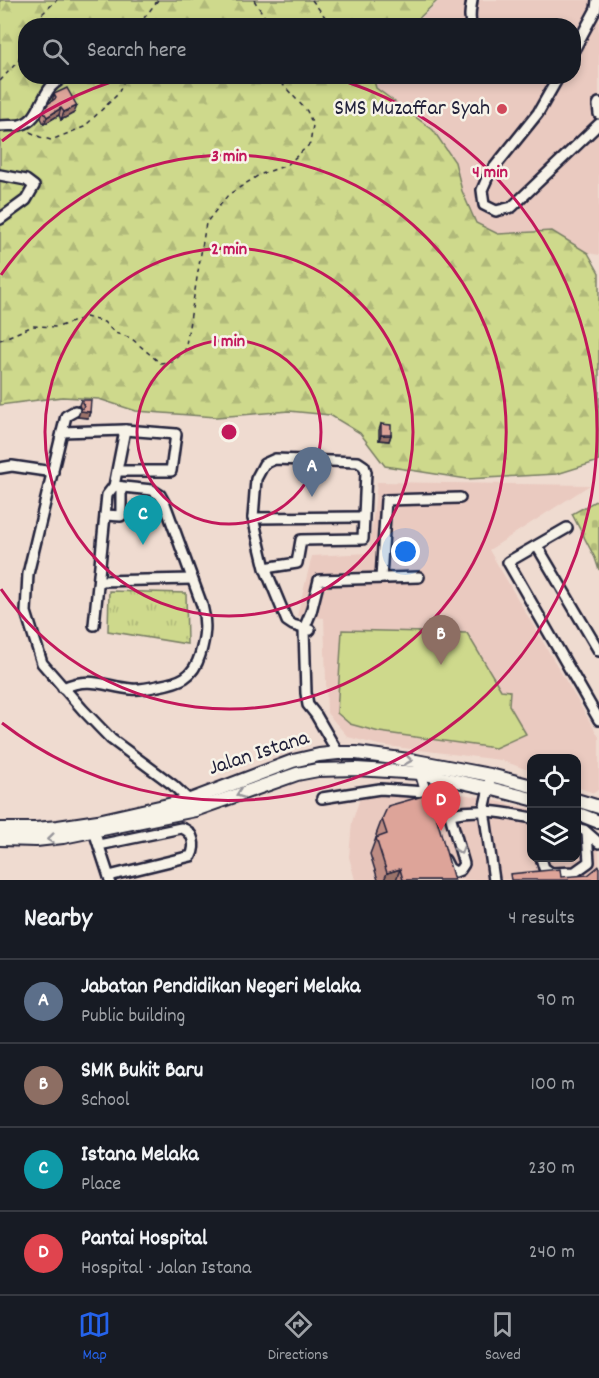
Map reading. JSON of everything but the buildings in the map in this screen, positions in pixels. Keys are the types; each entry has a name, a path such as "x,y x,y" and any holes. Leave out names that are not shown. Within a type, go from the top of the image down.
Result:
{"main road":[{"name":"Jalan Istana","path":"0,829 35,830 192,805 293,761 338,753 386,756 437,771 489,782 527,786"},
{"path":"338,753 347,762 370,762 396,771"},
{"path":"278,780 297,770 335,759 338,753"},
{"name":"Jalan Istana","path":"0,839 36,840 94,831 318,770 356,769 420,773 437,771"},
{"name":"Jalan Istana","path":"489,782 527,797"},
{"path":"581,802 599,807"},
{"path":"581,815 599,822"}],"street":[{"path":"470,18 472,0"},
{"path":"581,36 596,9 597,0"},
{"path":"0,126 19,125 31,120 55,84"},
{"path":"554,84 538,113 489,174 482,190 484,205 496,211 512,207 599,124"},
{"path":"599,103 599,114"},
{"path":"0,175 26,180 34,186 26,200 0,219"},
{"path":"75,411 66,416 52,472 28,574 26,612 42,663 82,710 111,739 173,785 192,805"},
{"path":"62,432 125,430 176,434 171,471 118,471"},
{"path":"105,515 121,516 118,471 125,430"},
{"path":"265,568 297,563 301,540 363,540 366,472 364,466 358,462 275,459 264,464 256,479 253,518 265,568 287,621 293,626 307,626"},
{"path":"0,468 12,466 52,472"},
{"path":"63,687 80,682 91,682 141,689 180,681 195,668 205,639 205,616 165,504 160,495 152,490 118,486 107,495 94,626"},
{"path":"381,578 386,500 460,498"},
{"path":"253,518 363,517"},
{"path":"567,528 508,562 599,720"},
{"path":"537,546 599,651"},
{"path":"338,753 316,714 311,693 307,626 319,580 419,577"},
{"path":"99,581 192,579"},
{"path":"437,771 447,817 464,861 462,868 455,872 452,870 447,865 444,854"},
{"path":"420,773 431,811"},
{"path":"489,782 484,810 494,880"},
{"path":"321,798 380,789 426,792"},
{"path":"447,817 461,812 484,810 527,818"},
{"path":"94,831 110,878 191,856 193,853 191,833 185,828 99,845"},
{"path":"581,829 599,843"},
{"path":"543,862 544,868 551,873 575,872 589,862 587,833"}],"path":[{"path":"38,18 57,0"},
{"path":"143,18 158,0"},
{"path":"254,0 265,18"},
{"path":"312,0 325,18"},
{"path":"0,81 18,61"},
{"path":"19,125 40,137 51,140 84,128 118,94 122,84"},
{"path":"0,340 33,327 58,327 86,317 104,321 115,333 131,338 160,363 172,362 184,351 206,223 228,195 259,175 287,165 310,144 313,125 307,111 282,84"}],"shaded area":[{"name":"SMS Muzaffar Syah","path":"440,0 599,0 599,255 588,253 552,231 498,234 476,223 462,191 455,162 433,130 376,88 375,84 581,84 581,18 421,18"},
{"path":"377,482 590,485 489,550 599,737 599,789 594,793 581,788 581,754 527,754 527,770 500,760 379,745 348,737 327,713 324,618 297,616 312,556 369,553"},
{"path":"385,785 432,789 527,808 527,862 581,862 581,824 583,825 599,837 599,880 355,880 349,857 352,822 363,789"}],"green space":[{"path":"0,0 438,0 419,18 18,18 18,84 375,84 376,88 433,130 455,162 462,191 476,223 498,234 552,231 588,253 599,273 599,461 557,474 467,479 385,466 360,433 330,415 289,411 216,417 136,411 99,399 62,397 0,405"},
{"path":"599,499 599,570 572,514"},
{"path":"109,591 186,593 187,644 108,631"},
{"path":"342,630 467,633 501,690 510,691 509,705 526,734 495,748 379,732 350,724 337,713"}],"place":[{"name":"SMS Muzaffar Syah","path":"502,109"},
{"name":"Jabatan Pendidikan Negeri Melaka","path":"312,497"},
{"name":"Istana Melaka","path":"143,545"},
{"name":"SMK Bukit Baru","path":"441,665"},
{"name":"Pantai Hospital","path":"441,831"}]}
